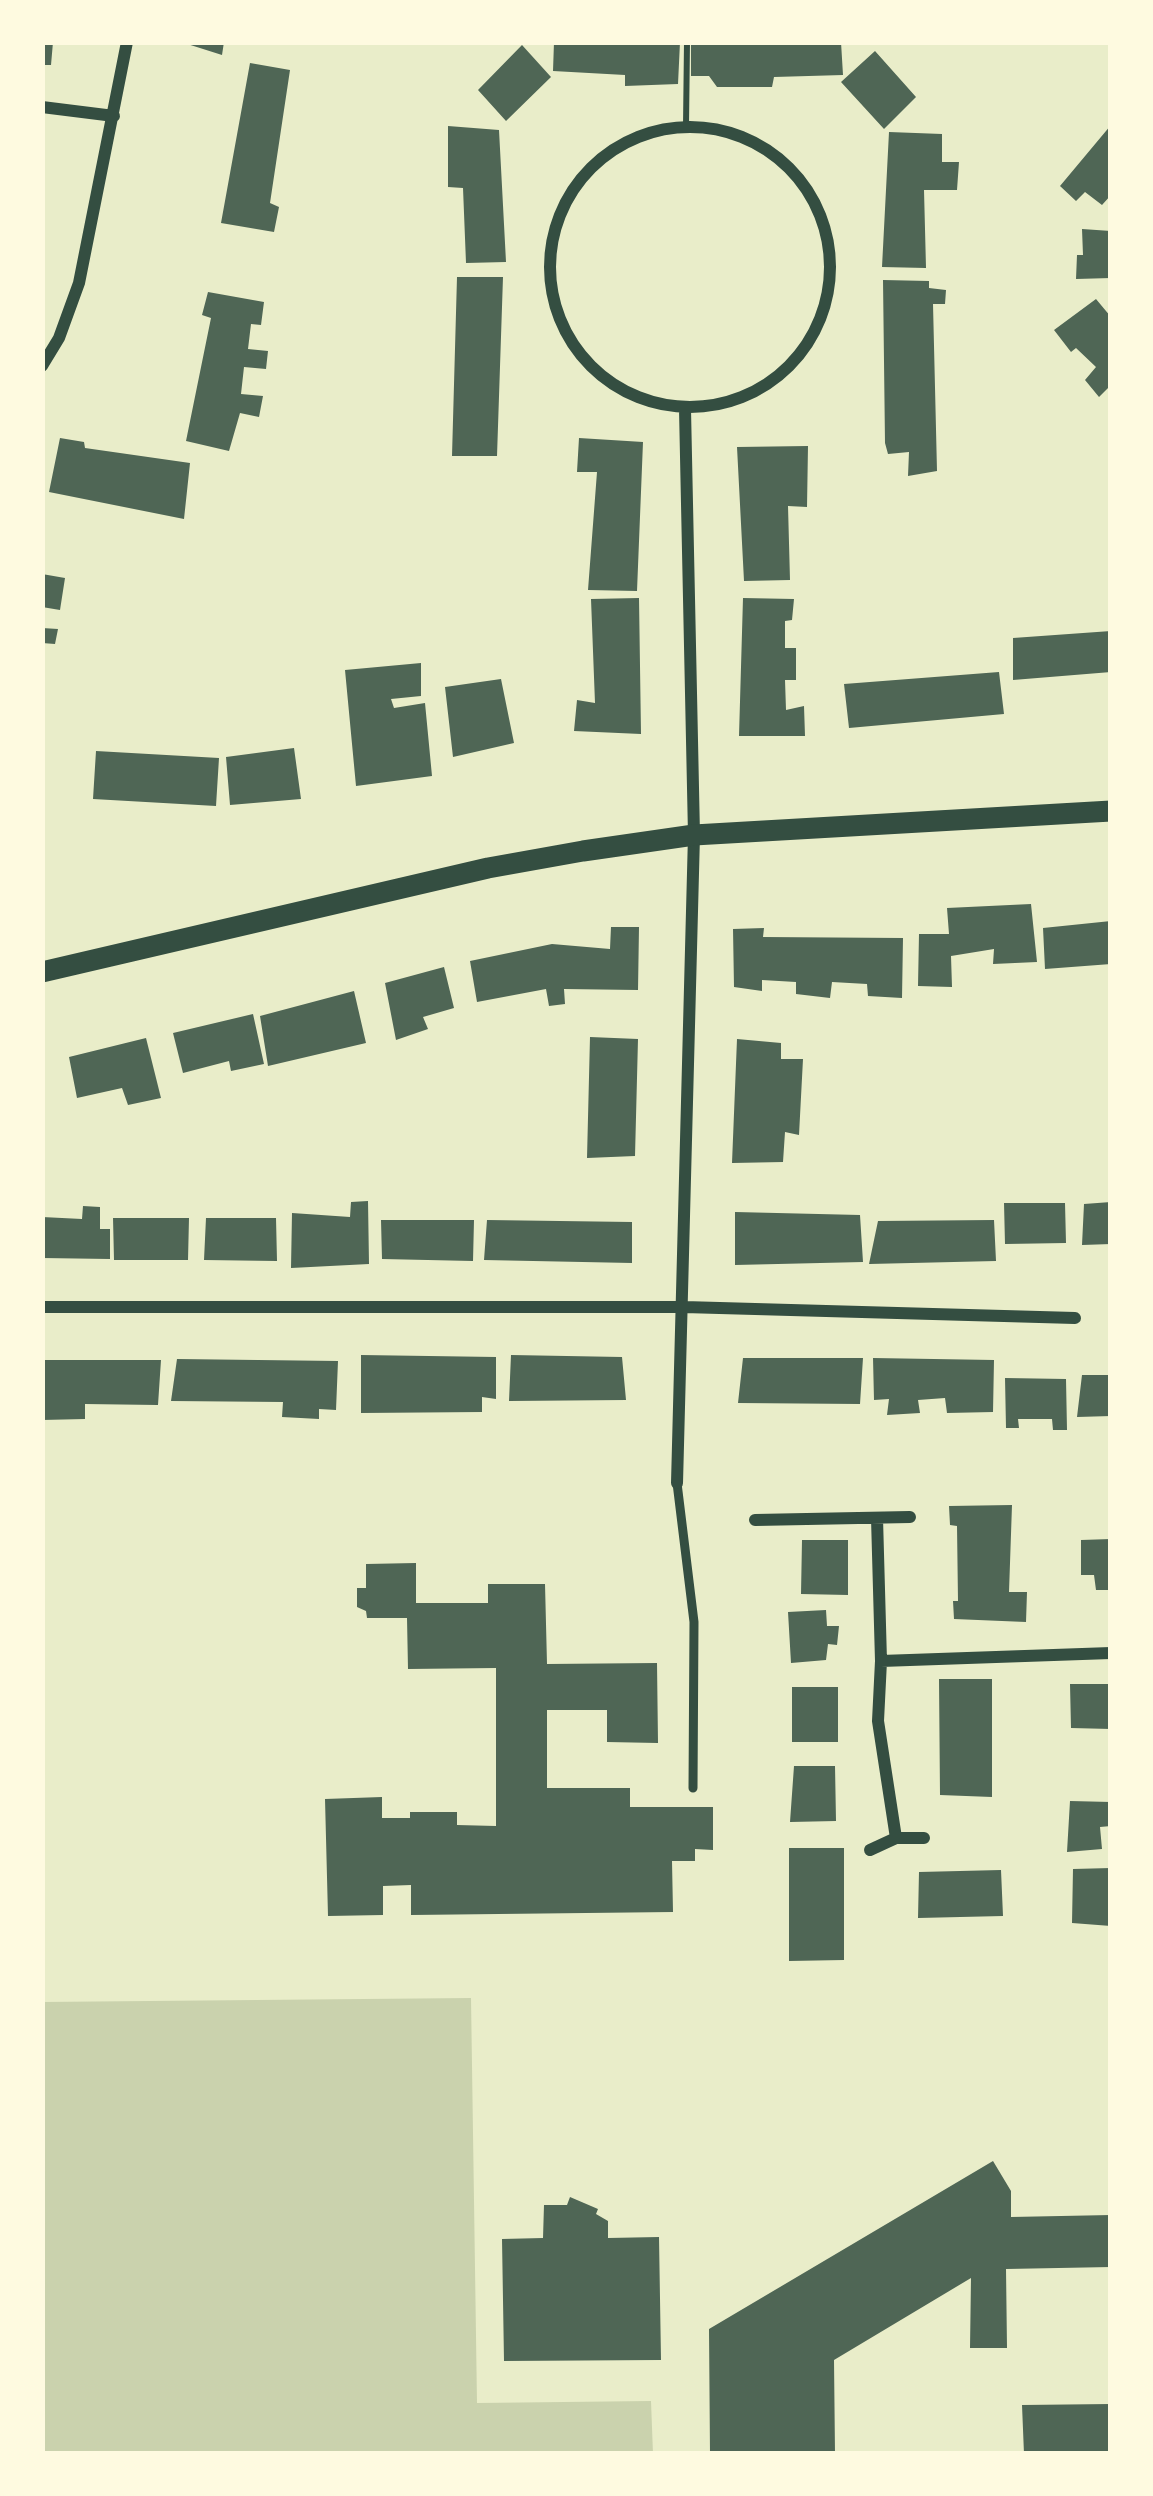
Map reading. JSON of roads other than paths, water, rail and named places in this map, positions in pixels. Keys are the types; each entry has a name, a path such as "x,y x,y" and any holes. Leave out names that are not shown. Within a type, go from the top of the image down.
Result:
{"street":[{"path":"42,366 80,284 127,42"},
{"path":"42,107 114,116"},
{"path":"686,125 731,132 772,151 804,183 825,223 832,268 825,312 803,352 771,384 730,403 685,409 638,399 596,374 566,336 555,306 550,291 550,242 567,197 597,160 639,135 686,125"},
{"path":"677,1483 694,835 685,409"},
{"path":"42,972 488,868 694,835 1111,811"},
{"path":"42,1307 684,1307 1075,1318"},
{"path":"755,1520 910,1517"},
{"path":"877,1518 878,1721 896,1838"},
{"path":"881,1661 1111,1653"},
{"path":"870,1850 896,1838 924,1838"}],"lane":[{"path":"677,1483 694,1622 693,1788"}]}
